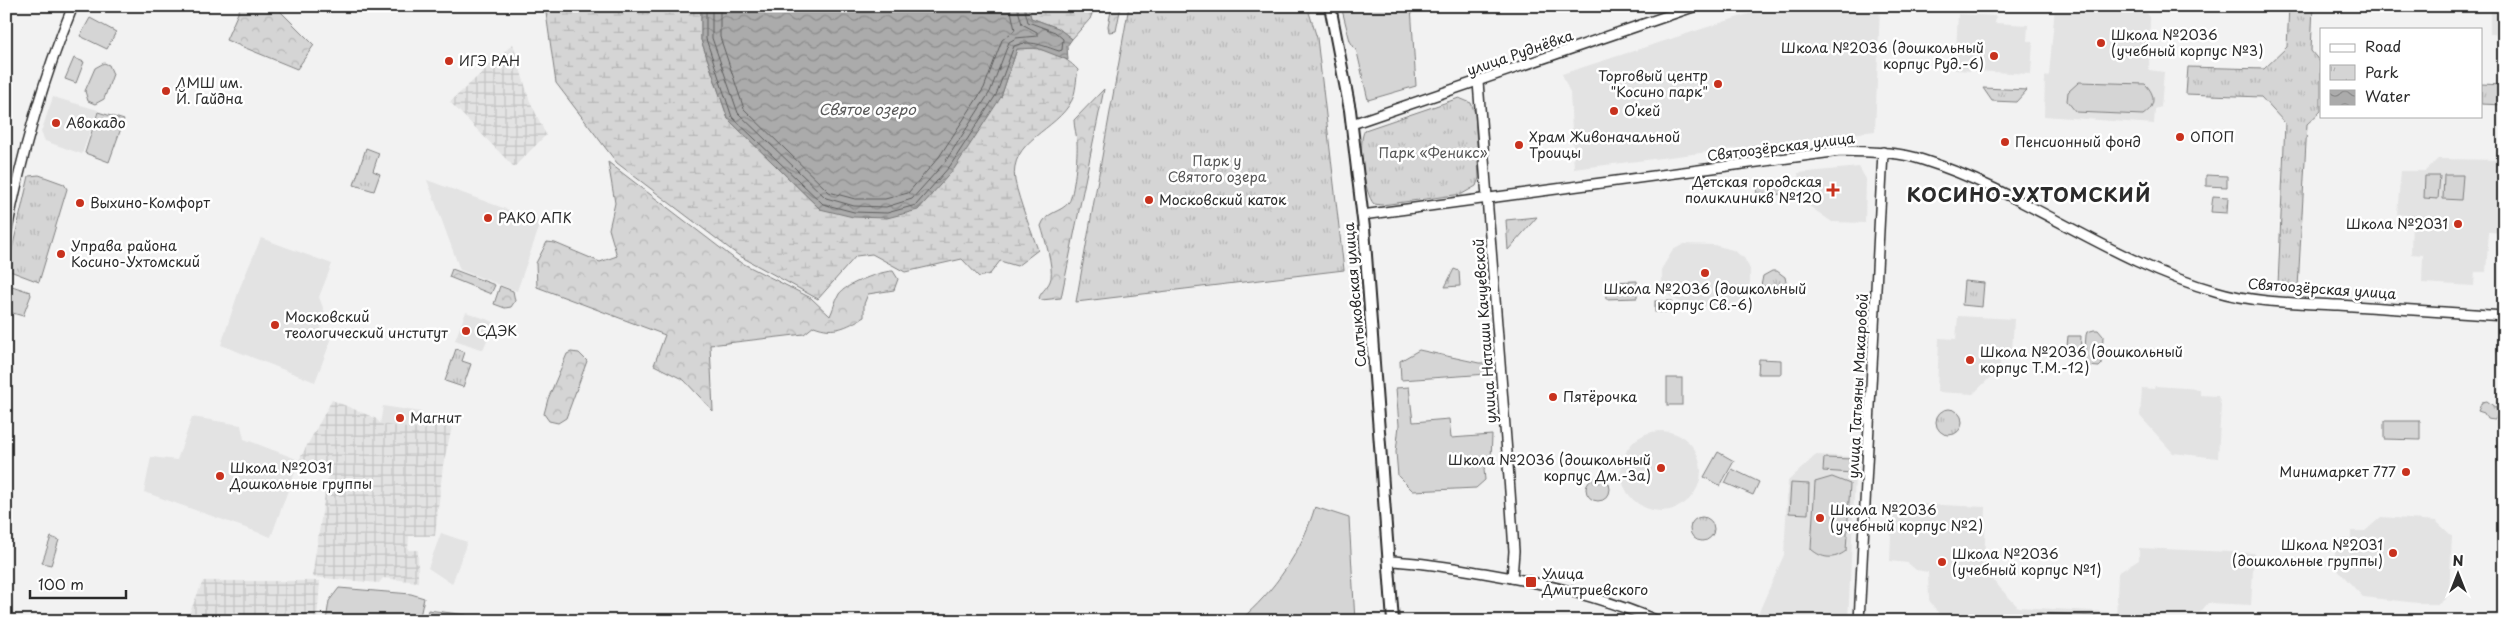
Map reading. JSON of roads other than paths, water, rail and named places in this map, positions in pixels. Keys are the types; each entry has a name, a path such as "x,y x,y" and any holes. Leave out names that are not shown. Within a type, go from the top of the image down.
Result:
{"main road":[{"name":"Салтыковская улица","path":"1330,6 1352,124 1362,215 1390,561 1389,621"},
{"name":"Салтыковская улица","path":"1390,583 1393,621"}],"street":[{"path":"6,235 19,172 35,110 53,55 73,6"},
{"name":"улица Руднёвка","path":"1352,124 1696,6"},
{"name":"улица Наташи Качуевской","path":"1478,82 1514,551 1512,578"},
{"name":"Святоозёрская улица","path":"1362,215 1840,151 1883,152 1922,159 1968,177 2121,256 2168,276 2215,292 2270,301 2504,316"},
{"name":"улица Татьяны Макаровой","path":"1859,621 1883,152"},
{"path":"1390,561 1416,562 1512,578 1588,595 1658,621"}],"water":[{"name":"Святое озеро","path":"701,6 1028,6 1031,18 1058,28 1072,39 1067,46 1068,60 1037,48 1017,49 1001,97 954,169 918,210 887,218 853,217 820,209 728,119 701,40"}],"place":[{"name":"Школа №2036 (учебный корпус №3)","path":"2101,43"},
{"name":"Школа №2036 (дошкольный корпус Руд.-6)","path":"1994,56"},
{"name":"ИГЭ РАН","path":"449,61"},
{"name":"Торговый центр \"Косино парк\"","path":"1718,84"},
{"name":"ДМШ им. Й. Гайдна","path":"166,91"},
{"name":"О’кей","path":"1614,111"},
{"name":"Авокадо","path":"56,123"},
{"name":"ОПОП","path":"2180,137"},
{"name":"Пенсионный фонд","path":"2005,142"},
{"name":"Храм Живоначальной Троицы","path":"1519,145"},
{"name":"Детская городская поликлиникв №120","path":"1833,190"},
{"name":"Московский каток","path":"1149,200"},
{"name":"Выхино-Комфорт","path":"80,203"},
{"name":"РАКО АПК","path":"488,218"},
{"name":"Школа №2031","path":"2458,224"},
{"name":"Управа района Косино-Ухтомский","path":"61,254"},
{"name":"Школа №2036 (дошкольный корпус Св.-6)","path":"1705,273"},
{"name":"Московский теологический институт","path":"275,325"},
{"name":"СДЭК","path":"466,331"},
{"name":"Школа №2036 (дошкольный корпус Т.М.-12)","path":"1970,360"},
{"name":"Пятёрочка","path":"1553,397"},
{"name":"Магнит","path":"400,418"},
{"name":"Школа №2036 (дошкольный корпус Дм.-3а)","path":"1661,468"},
{"name":"Минимаркет 777","path":"2406,472"},
{"name":"Школа №2031 Дошкольные группы","path":"220,476"},
{"name":"Школа №2036 (учебный корпус №2)","path":"1820,518"},
{"name":"Школа №2031 (дошкольные группы)","path":"2393,553"},
{"name":"Школа №2036 (учебный корпус №1)","path":"1942,562"},
{"name":"Улица Дмитриевского","path":"1531,582"}],"district":[{"name":"КОСИНО-УХТОМСКИЙ","path":"2029,195"}],"park label":[{"name":"Парк «Феникс»","path":"1433,153"},
{"name":"Парк у Святого озера","path":"1217,170"}]}
